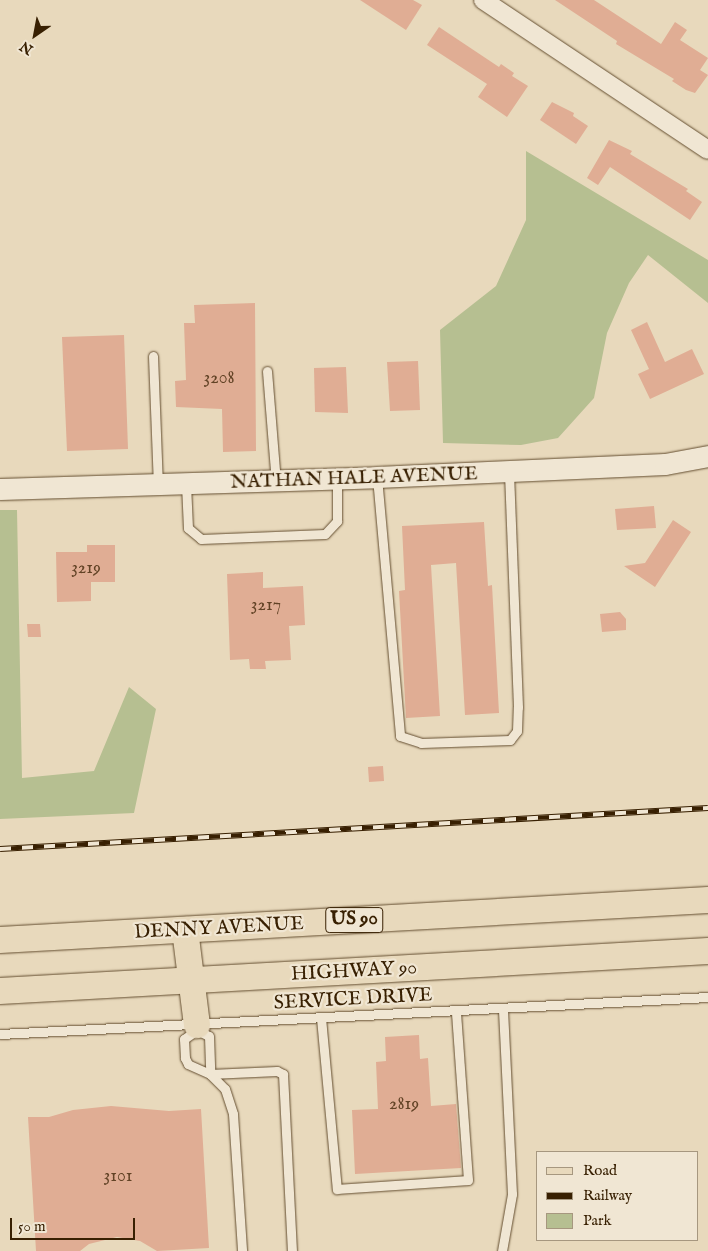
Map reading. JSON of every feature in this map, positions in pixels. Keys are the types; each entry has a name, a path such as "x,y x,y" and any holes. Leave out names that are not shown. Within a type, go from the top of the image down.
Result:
{"main road":[{"name":"DENNY AVENUE","path":"0,940 708,900"},
{"path":"184,930 197,1028"},
{"name":"HIGHWAY 90","path":"0,991 708,951"}],"street":[{"path":"483,0 708,150"},
{"name":"NATHAN HALE AVENUE","path":"0,489 276,482 665,464 708,456"}],"lane":[{"path":"153,356 158,485"},
{"path":"268,371 276,482"},
{"path":"377,477 400,736 422,743 510,740 517,731 518,707 509,471"},
{"path":"186,484 188,528 201,539 325,534 337,521 337,479"},
{"name":"SERVICE DRIVE","path":"0,1034 197,1028 321,1018 708,997"},
{"path":"502,1251 512,1194 504,1008"},
{"path":"321,1018 337,1189 468,1180 456,1011"},
{"path":"210,1074 209,1036 197,1028 184,1039 185,1058 188,1064 210,1074 225,1090 233,1114 242,1251"},
{"path":"210,1074 277,1071 283,1074 292,1251"}],"green space":[{"path":"526,151 708,260 708,303 648,255 629,283 607,333 594,398 558,438 521,445 443,443 440,330 496,286 526,220"},
{"path":"0,510 17,510 22,778 94,771 129,687 156,709 134,813 0,819"}],"building":[{"path":"360,0 413,0 422,5 406,30"},
{"path":"555,0 594,0 661,44 675,22 687,30 680,40 708,58 700,70 708,75 695,93 686,90 672,81 674,79 616,44 617,41"},
{"path":"439,27 499,67 501,64 514,73 512,76 528,86 507,117 478,97 487,84 427,45"},
{"path":"552,102 574,113 573,116 588,126 576,144 540,120"},
{"path":"609,140 632,151 630,154 688,189 686,191 702,202 690,220 610,167 598,185 587,178"},
{"path":"255,303 256,451 223,452 222,409 176,407 175,381 186,380 184,323 195,323 194,305"},
{"path":"647,322 665,362 692,349 704,374 650,399 638,374 649,369 631,330"},
{"path":"124,335 128,449 67,451 62,337"},
{"path":"418,361 420,410 390,411 387,362"},
{"path":"346,367 348,413 315,412 314,368"},
{"path":"654,506 656,528 617,530 615,509"},
{"path":"673,520 691,532 655,587 624,566 645,563"},
{"path":"484,522 488,586 492,585 499,713 465,715 456,563 431,565 440,716 406,718 399,591 405,590 402,526"},
{"path":"87,545 115,545 115,582 91,582 91,601 57,602 56,552 87,552"},
{"path":"263,572 263,588 303,586 305,625 289,626 291,660 265,661 266,669 250,669 249,659 230,660 227,574"},
{"path":"620,612 626,619 626,630 602,632 600,614"},
{"path":"27,624 40,624 41,637 28,637"},
{"path":"383,766 384,781 369,782 368,767"},
{"path":"419,1035 420,1059 428,1058 431,1106 456,1104 461,1168 355,1174 352,1110 378,1109 376,1062 386,1061 385,1037"},
{"path":"111,1106 169,1111 201,1109 209,1248 157,1251 140,1241 117,1237 89,1244 80,1251 36,1251 28,1117 49,1117 73,1110"}],"railway":[{"path":"0,849 708,808"}]}
